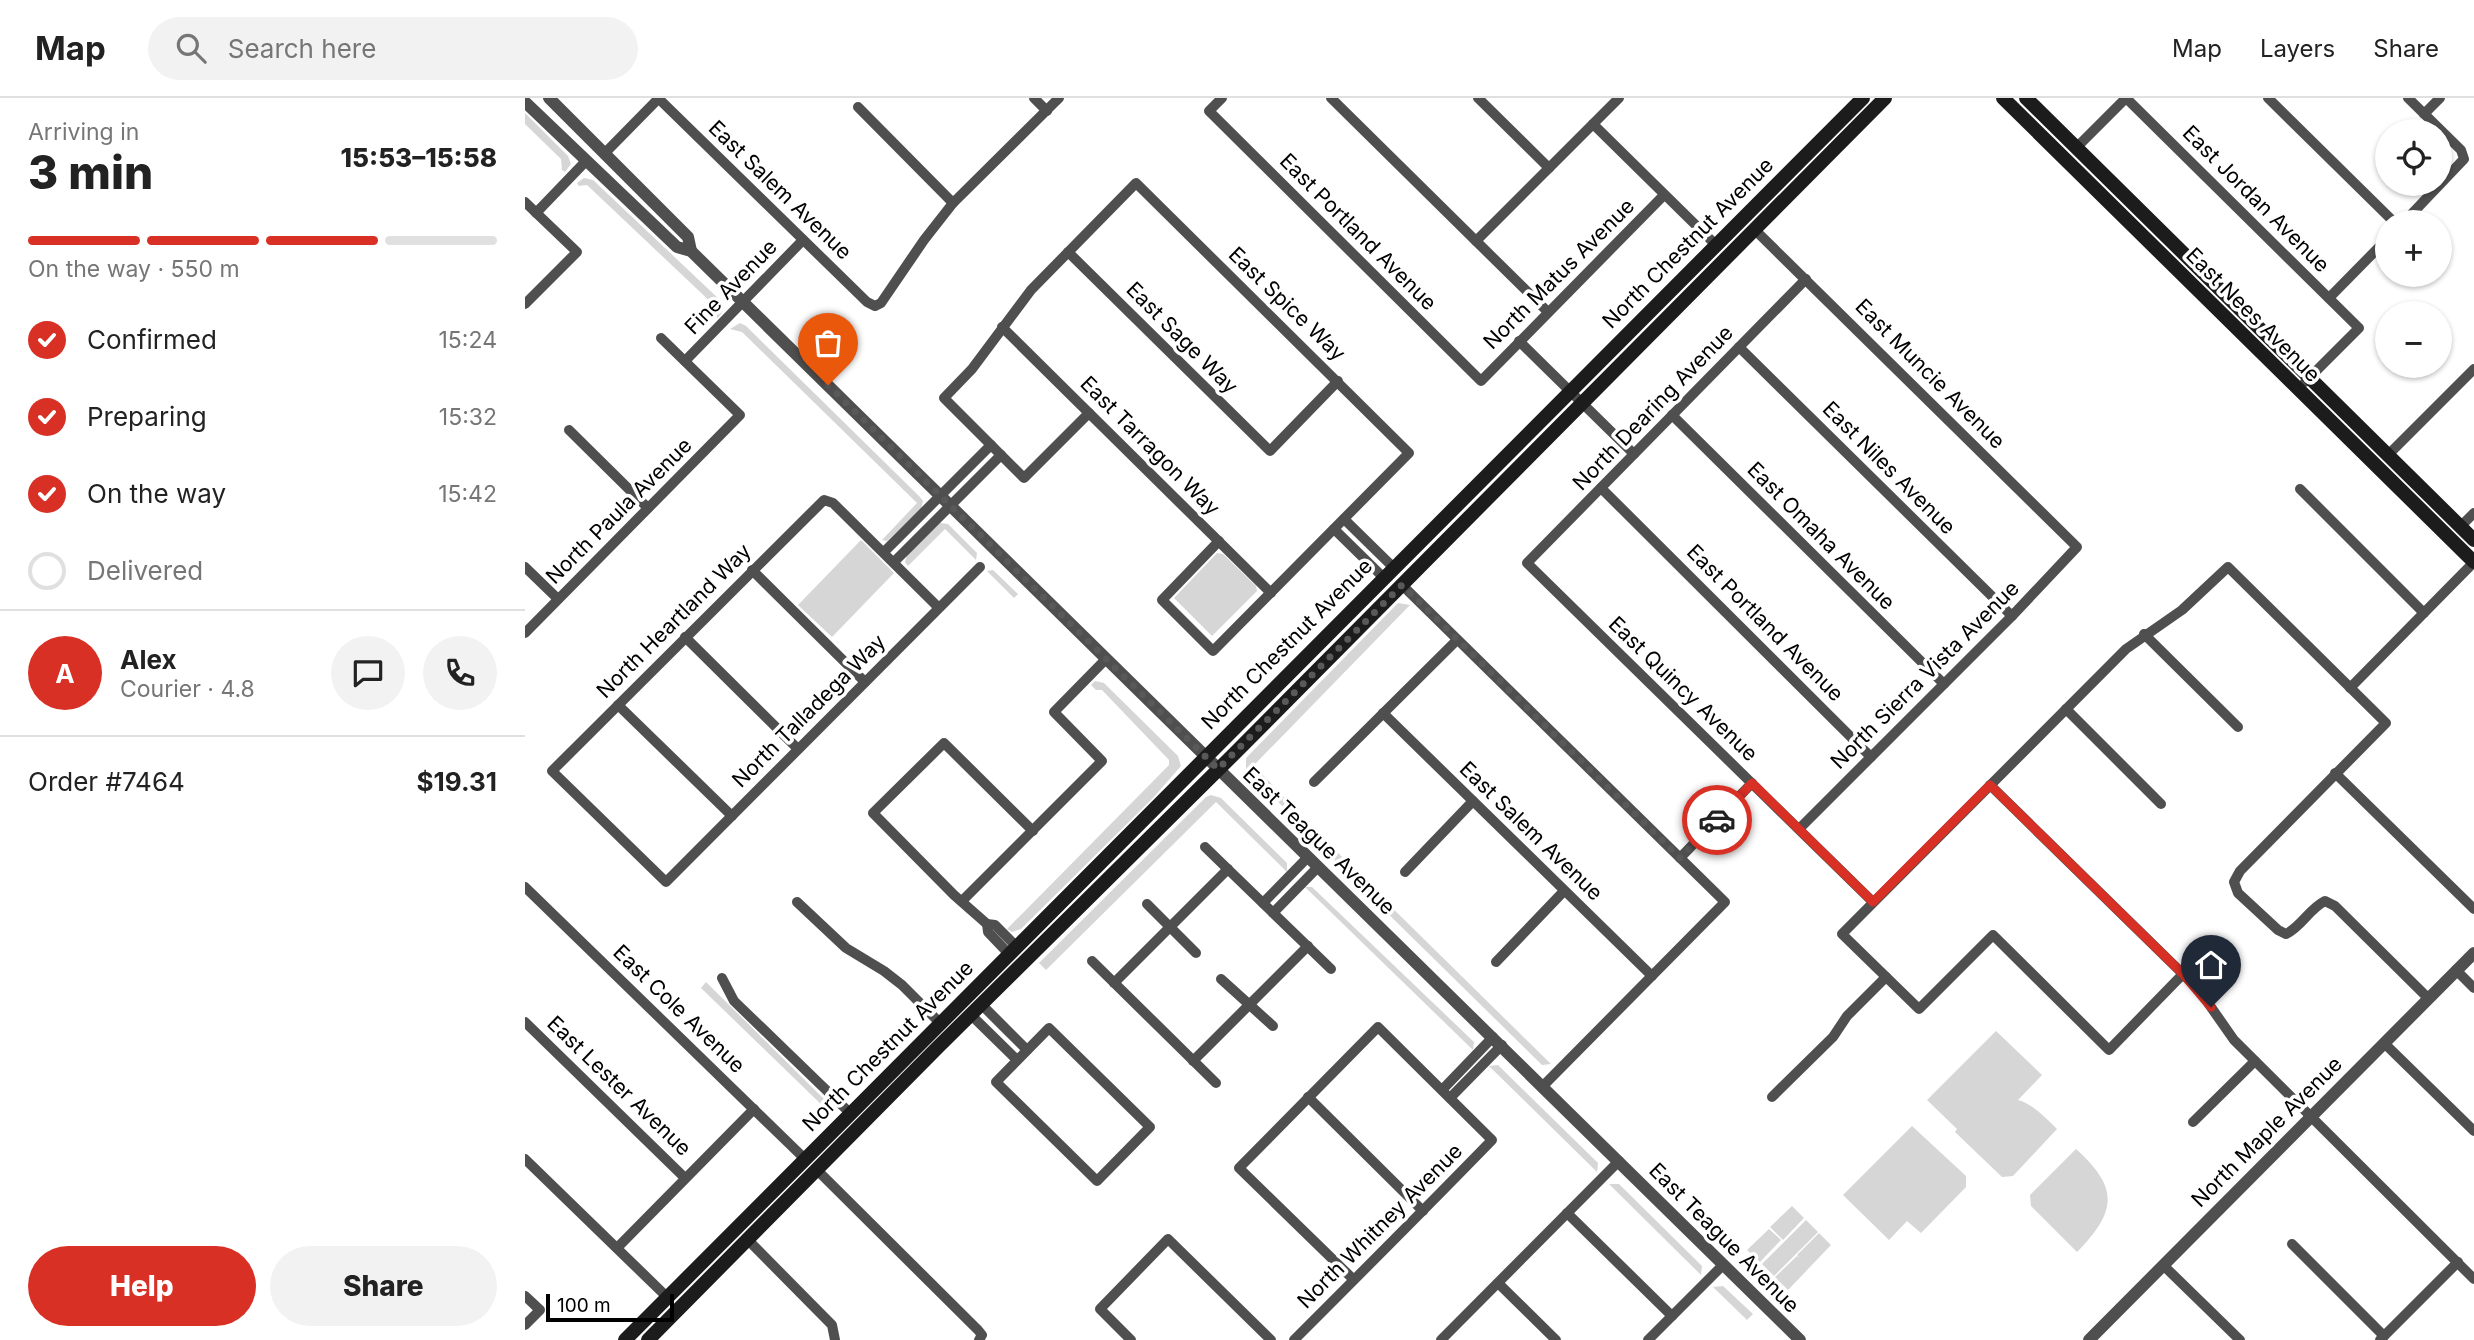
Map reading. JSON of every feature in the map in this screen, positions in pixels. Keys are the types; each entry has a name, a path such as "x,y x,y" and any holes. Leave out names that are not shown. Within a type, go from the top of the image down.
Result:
{"main road":[{"name":"North Chestnut Avenue","path":"625,1340 1863,98"},
{"name":"North Chestnut Avenue","path":"648,1340 1885,98"},
{"name":"East Nees Avenue","path":"2003,98 2474,562"},
{"name":"East Nees Avenue","path":"2026,98 2474,540"},
{"path":"2076,171 2080,168 2089,171 2137,219 2171,240"},
{"path":"1755,230 1756,218 1767,205 1769,192"},
{"path":"1402,585 1399,574 1448,526 1481,480"},
{"path":"975,1009 981,996 1016,960 1019,950 1013,950"},
{"path":"817,1170 818,1158 850,1126 851,1114"},
{"path":"748,1240 753,1224 803,1174 805,1159"},
{"path":"636,1340 664,1311 667,1297"}],"street":[{"name":"East Teague Avenue","path":"549,98 688,237 691,251"},
{"path":"605,153 658,98"},
{"name":"East Salem Avenue","path":"658,98 867,302 876,306 881,303 923,240 953,203"},
{"path":"1034,98 1047,111"},
{"path":"858,107 953,203 1059,98"},
{"name":"East Portland Avenue","path":"1222,98 1209,111 1481,381"},
{"path":"1331,98 1548,312"},
{"path":"1478,98 1549,168"},
{"path":"1476,241 1619,98"},
{"path":"2076,148 2126,98"},
{"name":"East Jordan Avenue","path":"2126,98 2359,328 2310,378"},
{"path":"2268,98 2382,210"},
{"path":"2408,98 2461,150 2463,159 2415,210"},
{"path":"2424,114 2440,98"},
{"name":"East Teague Avenue","path":"525,102 677,247 691,251 744,302 1800,1340"},
{"path":"1593,124 1716,245"},
{"path":"536,213 586,161"},
{"name":"East Spice Way","path":"1068,252 1136,183 1409,453 1344,519"},
{"name":"North Matus Avenue","path":"1481,381 1664,195"},
{"path":"525,202 577,252 525,304"},
{"name":"East Muncie Avenue","path":"1755,230 2077,547"},
{"name":"Fine Avenue","path":"685,362 803,240"},
{"path":"2329,298 2375,251"},
{"path":"1068,252 1031,290 972,369 944,398 1024,478 1089,413"},
{"name":"East Sage Way","path":"1068,252 1270,451 1338,381"},
{"name":"North Dearing Avenue","path":"1527,563 1806,279"},
{"name":"East Tarragon Way","path":"1002,327 1271,593"},
{"path":"661,338 685,362"},
{"path":"1520,341 1634,454"},
{"name":"East Niles Avenue","path":"1739,347 2012,616"},
{"name":"North Paula Avenue","path":"525,633 740,415 685,362"},
{"path":"2388,455 2474,369"},
{"path":"2298,389 2310,378"},
{"name":"East Omaha Avenue","path":"1672,415 1944,684"},
{"path":"569,430 648,508"},
{"path":"939,608 884,552 991,445"},
{"path":"894,562 1001,455"},
{"path":"965,471 975,481"},
{"name":"East Portland Avenue","path":"1601,488 1871,757"},
{"path":"2300,489 2424,613"},
{"name":"North Heartland Way","path":"666,882 552,771 824,500 833,503 884,552"},
{"path":"2460,527 2474,513"},
{"path":"1219,541 1162,600 1213,651 1344,519 1373,547 1388,572"},
{"path":"911,526 921,536"},
{"path":"1334,529 1363,557 1388,572"},
{"path":"1363,557 1373,547"},
{"name":"North Sierra Vista Avenue","path":"1799,829 2012,616 2077,547"},
{"path":"2350,688 2474,562"},
{"name":"East Quincy Avenue","path":"1527,563 1873,902"},
{"name":"North Talladega Way","path":"666,882 979,567"},
{"path":"2183,974 2109,1050 1993,935 1919,1010 1842,934 2126,649 2182,610 2228,567 2386,723 2240,871 2234,882 2238,893 2278,930 2286,934 2295,929 2316,905 2325,901 2335,906 2428,999"},
{"path":"525,568 558,599"},
{"path":"752,570 865,682"},
{"path":"1402,585 1725,902 1543,1086"},
{"path":"2144,634 2238,727"},
{"path":"685,637 798,749"},
{"path":"1314,782 1457,640"},
{"path":"962,901 1103,761 1054,712 1106,659"},
{"path":"618,705 731,816"},
{"path":"2066,709 2161,804"},
{"name":"East Salem Avenue","path":"1383,713 1652,976"},
{"path":"1013,950 995,925 986,924 873,813 944,743 1033,831"},
{"path":"2336,773 2474,909"},
{"path":"1680,858 1752,783"},
{"path":"1990,785 2199,990 2234,1040 2474,1279"},
{"path":"1405,872 1473,801"},
{"path":"1205,847 1331,969"},
{"path":"1263,903 1308,857"},
{"path":"1273,913 1318,867"},
{"path":"1114,983 1228,869"},
{"path":"1281,885 1291,894"},
{"name":"East Cole Avenue","path":"525,887 805,1159"},
{"path":"1496,962 1564,891"},
{"path":"797,902 846,948 902,985 940,1023"},
{"path":"1147,904 1196,953"},
{"path":"1193,1062 1308,946"},
{"name":"North Maple Avenue","path":"2091,1339 2474,953"},
{"path":"1092,961 1216,1083"},
{"path":"2456,970 2474,988"},
{"path":"1772,1097 1833,1037 1847,1016 1886,977"},
{"path":"722,978 734,1000 851,1114"},
{"path":"1221,979 1273,1026"},
{"path":"975,1009 1009,1032 1027,1050"},
{"path":"975,1009 999,1042 1017,1060"},
{"name":"East Lester Avenue","path":"525,1022 685,1178"},
{"path":"1353,1280 1238,1168 1378,1027 1446,1094 1497,1041"},
{"path":"1049,1028 1150,1127 1097,1181 996,1082 1017,1060 1049,1028"},
{"path":"999,1042 1009,1032"},
{"path":"2384,1043 2474,1131"},
{"path":"2193,1122 2255,1061"},
{"name":"North Whitney Avenue","path":"1294,1340 1492,1140 1446,1094"},
{"path":"1308,1097 1423,1211"},
{"path":"617,1248 754,1109"},
{"path":"525,1158 667,1297"},
{"path":"1441,1340 1619,1161"},
{"path":"817,1170 982,1335 979,1340"},
{"path":"1567,1213 1672,1316"},
{"path":"1131,1340 1100,1309 1168,1239 1271,1340"},
{"path":"748,1240 832,1325 835,1340"},
{"path":"2292,1244 2382,1338 2458,1262"},
{"path":"1649,1340 1723,1265"},
{"path":"2163,1265 2240,1340"},
{"path":"1498,1283 1556,1340"},
{"path":"525,1296 540,1310 525,1325"}],"shaded area":[{"path":"525,113 568,156 571,164 565,172 562,170 561,159 525,124"},
{"path":"584,178 593,180 720,300 723,311 718,318 715,316 715,306 587,185 579,186 577,183"},
{"path":"740,323 923,501 921,509 887,541 882,540 917,503 742,332 730,329"},
{"path":"940,523 948,524 977,553 976,560 945,529 908,566 905,562 907,555"},
{"path":"861,540 894,573 832,637 798,605"},
{"path":"1217,553 1223,554 1256,586 1257,591 1212,636 1174,598"},
{"path":"993,570 1018,594 1014,598 987,571"},
{"path":"1398,603 1410,605 1256,763 1256,768 1374,890 1551,1064 1542,1065 1369,895 1246,769 1246,758"},
{"path":"1095,681 1104,683 1178,756 1181,766 1153,798 1021,929 1012,932 1007,929 1169,765 1169,760 1102,690 1096,690 1091,685"},
{"path":"1211,795 1221,798 1287,863 1287,872 1216,802 1046,970 1039,963"},
{"path":"1305,887 1312,887 1474,1042 1473,1050"},
{"path":"706,982 831,1106 830,1113 701,988"},
{"path":"1996,1031 2042,1075 2018,1100 2034,1108 2057,1129 2013,1176 2002,1177 1955,1132 1957,1129 1927,1100"},
{"path":"1498,1065 1598,1163 1597,1172 1489,1066"},
{"path":"1912,1126 1966,1176 1966,1187 1921,1233 1907,1221 1889,1240 1843,1195"},
{"path":"2076,1149 2100,1176 2108,1200 2100,1224 2077,1252 2031,1206 2030,1195"},
{"path":"1609,1184 1619,1184 1702,1266 1701,1275"},
{"path":"1792,1206 1804,1218 1783,1240 1770,1227"},
{"path":"1806,1220 1818,1232 1774,1276 1762,1264"},
{"path":"1769,1229 1781,1240 1760,1262 1747,1250"},
{"path":"1819,1233 1831,1245 1788,1290 1775,1277 1797,1256 1800,1258 1797,1255"},
{"path":"1723,1286 1753,1314 1747,1320 1713,1287"}],"way so far":[{"path":"828,385 1218,769 1402,585 1680,858 1717,820"}],"route":[{"path":"1717,820 1752,783 1873,902 1990,785 2199,990 2211,1007"}]}
